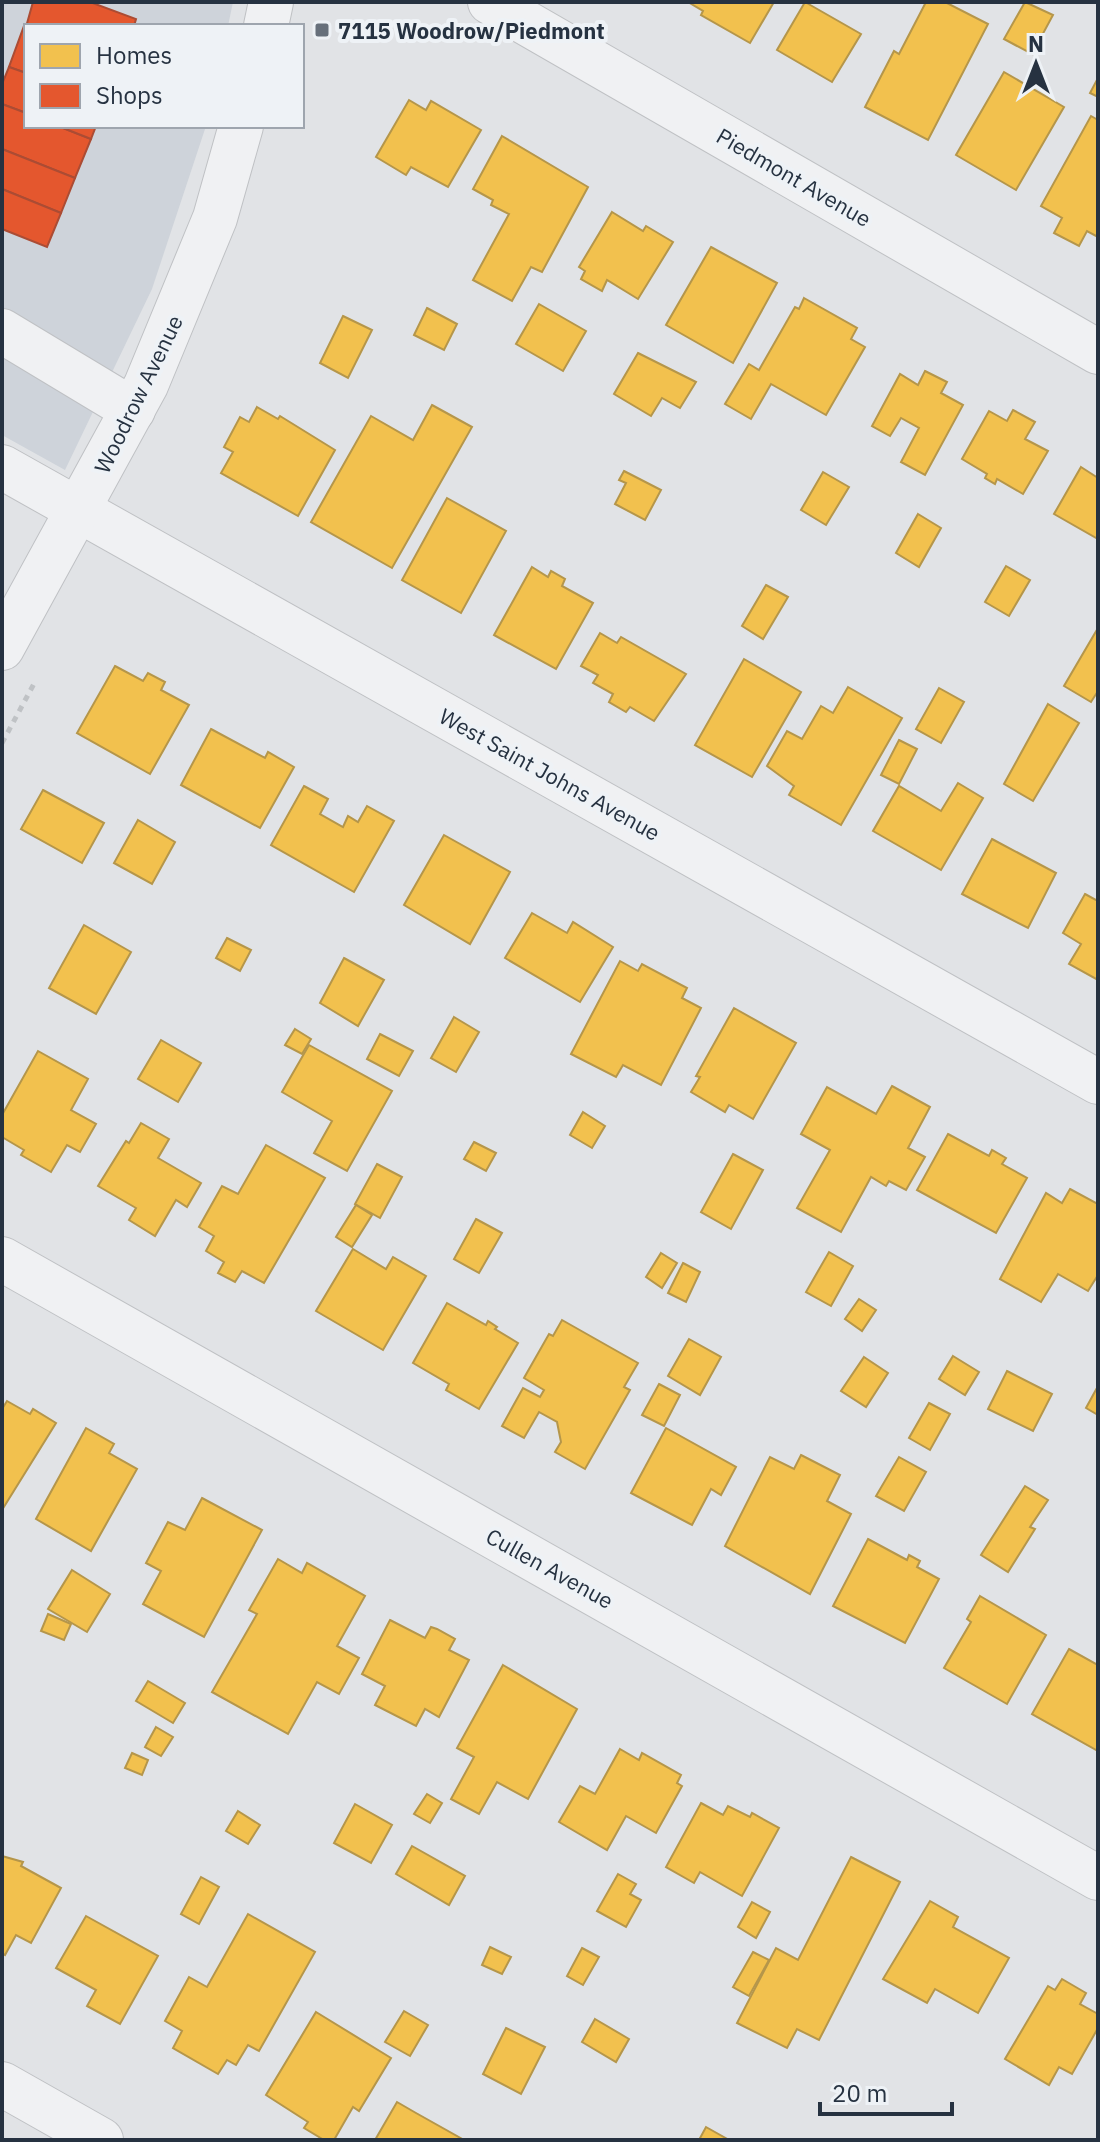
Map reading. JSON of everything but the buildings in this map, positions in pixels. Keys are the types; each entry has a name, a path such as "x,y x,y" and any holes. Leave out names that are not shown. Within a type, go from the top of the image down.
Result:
{"street":[{"name":"Piedmont Avenue","path":"490,2 1098,352"},
{"name":"Woodrow Avenue","path":"2,648 133,410 215,218 240,128"},
{"path":"2,331 133,410"},
{"name":"West Saint Johns Avenue","path":"2,467 1098,1082"},
{"name":"Cullen Avenue","path":"2,1259 1098,1878"},
{"path":"2,2084 101,2140"}],"shaded area":[{"path":"2,2 233,2 228,24 24,24 24,128 205,128 152,289 65,470 2,435"}],"place":[{"name":"7115 Woodrow/Piedmont","path":"322,30"}]}
